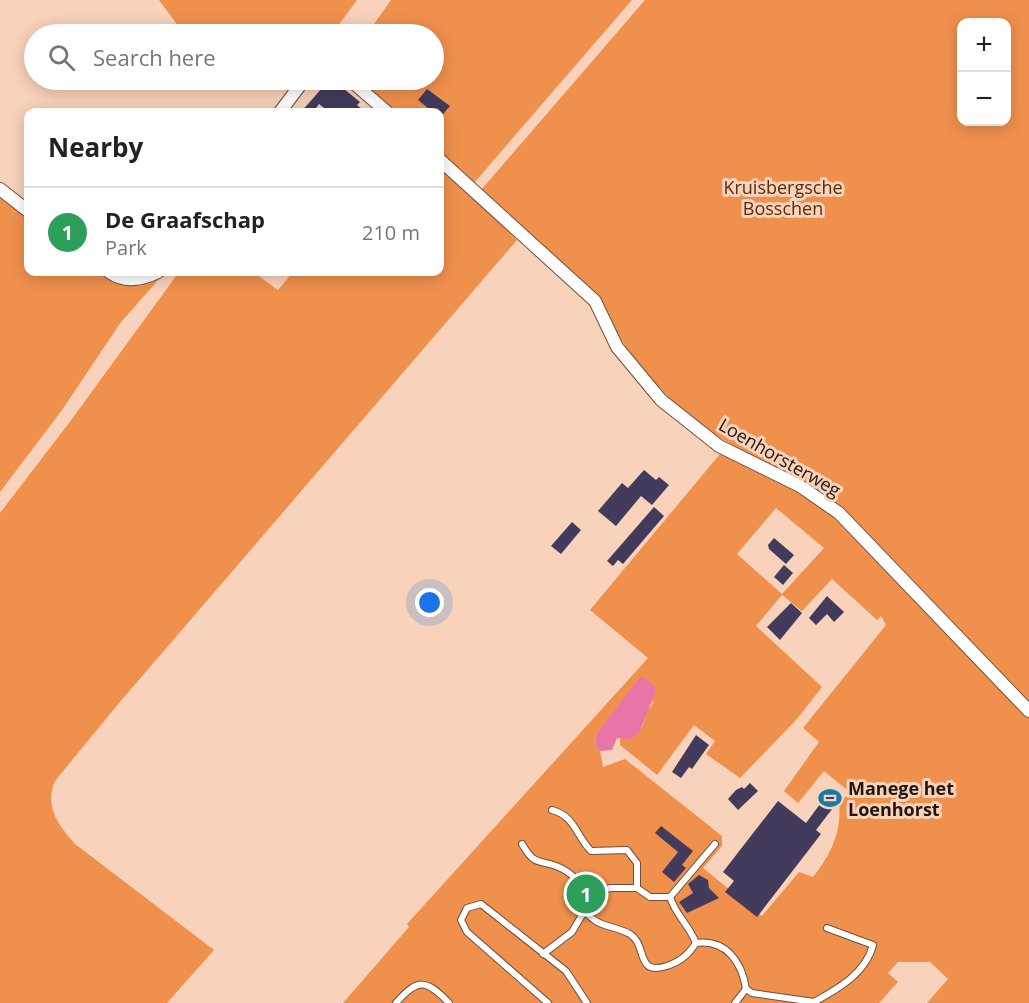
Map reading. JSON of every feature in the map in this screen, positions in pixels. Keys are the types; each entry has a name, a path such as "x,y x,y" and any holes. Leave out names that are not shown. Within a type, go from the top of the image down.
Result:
{"street":[{"path":"283,108 296,90"},
{"path":"362,90 382,108"},
{"name":"Loenhorsterweg","path":"444,164 595,301 617,347 661,400 719,446 800,486 839,513 1029,711"},
{"path":"0,189 24,208"},
{"path":"117,276 123,279 149,276"}],"lane":[{"path":"552,810 562,813 573,823 584,844 591,851 627,850 637,863 637,888"},
{"path":"522,844 526,852 541,864 554,864 580,881 589,897"},
{"path":"543,954 572,932 585,910 589,897 597,891 637,888 650,897 669,897 715,844"},
{"path":"669,897 674,910 686,921 696,943"},
{"path":"548,1003 467,932 461,920 464,913 474,904 488,907 543,954 566,970 587,1003"},
{"path":"585,910 594,922 630,934 639,945 643,960 650,967 657,969 676,963 687,956 696,943 707,941 734,956 743,971 746,989 752,993 814,1002 851,979 870,955 873,945 827,928"},
{"path":"396,1003 411,986 424,983 434,987 449,1003"},
{"path":"735,1003 746,989"}],"green space":[{"path":"159,0 357,0 339,24 177,24"},
{"path":"391,0 632,0 474,183 444,155 444,108 391,108 371,90 444,90 444,24 374,24"},
{"name":"Kruisbergsche Bosschen","path":"645,0 1029,0 1029,1003 927,1003 948,979 930,962 898,962 888,973 898,982 879,1003 343,1003 409,927 407,924 648,658 590,610 720,454 791,489 812,488 723,439 686,413 654,382 614,328 481,190","holes":["776,508 824,548 782,594 737,554","832,579 877,620 881,616 886,625 803,728 819,742 784,791 798,803 824,771 851,793 839,802 839,823 834,842 813,877 799,872 762,916 703,868 722,846 722,836 625,759 603,767 600,751 595,745 597,733 627,696 654,702 648,710 642,727 620,737 620,745 657,775 694,725 715,741 706,754 740,778 797,719 822,687 756,626 782,595 802,611"]},
{"path":"444,171 517,240 119,703 55,781 51,799 54,815 75,844 214,950 167,1003 0,1003 0,513 176,276 259,276 278,290 290,276 444,276"},
{"path":"0,197 24,215 24,276 107,276 122,284 148,282 160,278 121,322 62,410 0,492"}],"shaded area":[{"path":"641,676 653,684 656,691 639,733 631,739 617,738 612,750 600,751 595,745 597,733"}],"building":[{"path":"320,90 345,90 360,102 357,105 360,108 324,108 319,104 316,108 304,108"},
{"path":"428,90 450,106 444,113 444,108 428,108 418,100"},
{"path":"644,470 656,480 659,477 669,485 652,505 641,496 616,526 598,511 622,483 628,488"},
{"path":"654,507 664,516 623,564 618,560 613,566 607,561"},
{"path":"572,522 581,530 561,554 551,546"},
{"path":"774,538 794,555 786,564 769,549 768,545"},
{"path":"784,565 793,573 783,585 774,577"},
{"path":"827,596 844,612 834,622 827,614 816,625 809,618"},
{"path":"791,603 802,613 780,640 767,627"},
{"path":"696,735 709,745 692,769 689,767 681,778 672,772"},
{"path":"750,783 758,791 738,810 728,799 736,790 742,787 744,789"},
{"path":"829,792 839,800 816,830 821,834 757,917 725,892 734,881 723,872 778,801 806,823"},
{"path":"661,826 693,851 682,865 686,868 674,882 662,872 678,852 655,833"},
{"path":"699,875 708,880 709,888 719,898 687,913 679,902 693,893 688,884"}],"place":[{"name":"Manege het Loenhorst","path":"830,798"},
{"name":"De Graafschap","path":"586,894"}]}
